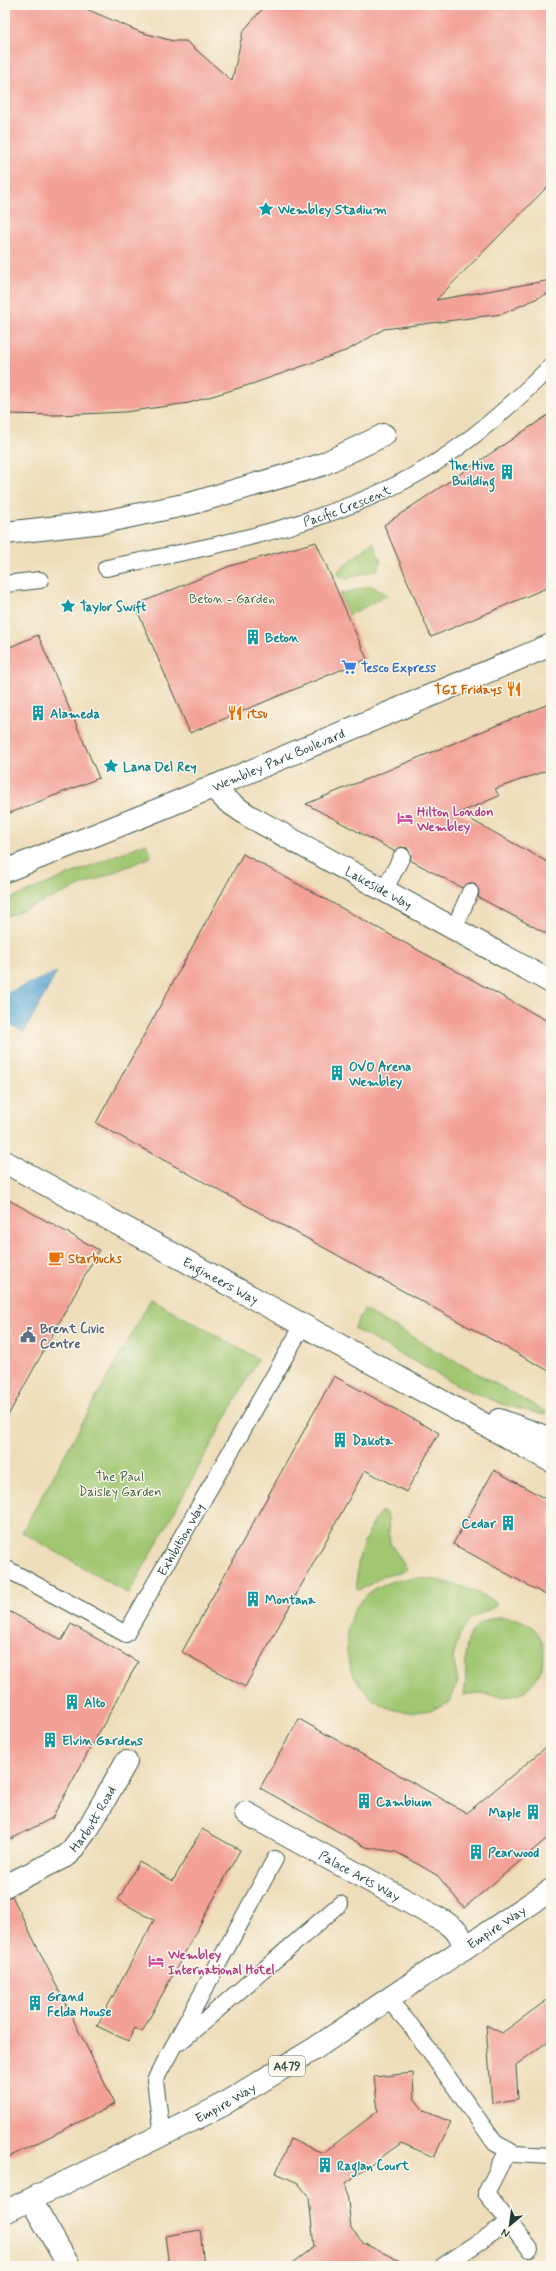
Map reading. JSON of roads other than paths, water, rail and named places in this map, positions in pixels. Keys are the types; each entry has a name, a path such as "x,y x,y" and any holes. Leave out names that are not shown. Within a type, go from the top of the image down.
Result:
{"street":[{"path":"5,533 103,522 193,502 321,465 384,435"},
{"name":"Wembley Park Boulevard","path":"5,871 551,645"},
{"name":"Lakeside Way","path":"212,786 227,801 249,816 551,982"},
{"name":"Engineers Way","path":"5,1162 551,1461"},
{"name":"Engineers Way","path":"436,1397 551,1439"},
{"name":"Harbutt Road","path":"5,1886 68,1855 89,1827 126,1762"},
{"name":"Palace Arts Way","path":"246,1813 445,1922 458,1932 465,1948"},
{"name":"Empire Way","path":"5,2212 217,2108 314,2049 551,1890"},
{"path":"31,2200 69,2266"}],"lane":[{"name":"Pacific Crescent","path":"106,568 204,548 317,518 394,485 443,458 491,420 551,366"},
{"path":"5,584 40,580"},
{"path":"384,891 402,856"},
{"path":"454,929 470,892"},
{"name":"Exhibition Way","path":"7,1569 126,1634 303,1325"},
{"path":"162,2136 155,2080 275,1859"},
{"path":"172,2048 340,1904"},
{"path":"388,1999 412,2027 495,2143 515,2154 551,2156"},
{"path":"508,2150 486,2193 508,2223 530,2249"},
{"path":"443,2266 508,2223"}],"water":[{"path":"57,972 24,1032 5,1021 5,994"}],"place":[{"name":"Wembley Stadium","path":"266,209"},
{"name":"The Hive Building","path":"507,472"},
{"name":"Taylor Swift","path":"68,606"},
{"name":"Beton","path":"253,637"},
{"name":"Tesco Express","path":"349,667"},
{"name":"TGI Fridays","path":"514,689"},
{"name":"Alameda","path":"38,713"},
{"name":"itsu","path":"235,713"},
{"name":"Lana Del Rey","path":"111,766"},
{"name":"Hilton London Wembley","path":"405,818"},
{"name":"OVO Arena Wembley","path":"337,1073"},
{"name":"Starbucks","path":"56,1258"},
{"name":"Brent Civic Centre","path":"28,1335"},
{"name":"Dakota","path":"340,1440"},
{"name":"Cedar","path":"508,1523"},
{"name":"Montana","path":"253,1599"},
{"name":"Alto","path":"72,1702"},
{"name":"Elvin Gardens","path":"50,1740"},
{"name":"Cambium","path":"364,1801"},
{"name":"Maple","path":"533,1812"},
{"name":"Pearwood","path":"476,1852"},
{"name":"Wembley International Hotel","path":"156,1961"},
{"name":"Grand Felda House","path":"35,2003"},
{"name":"Raglan Court","path":"325,2165"}],"park label":[{"name":"Beton - Garden","path":"232,598"},
{"name":"The Paul Daisley Garden","path":"120,1484"}]}
